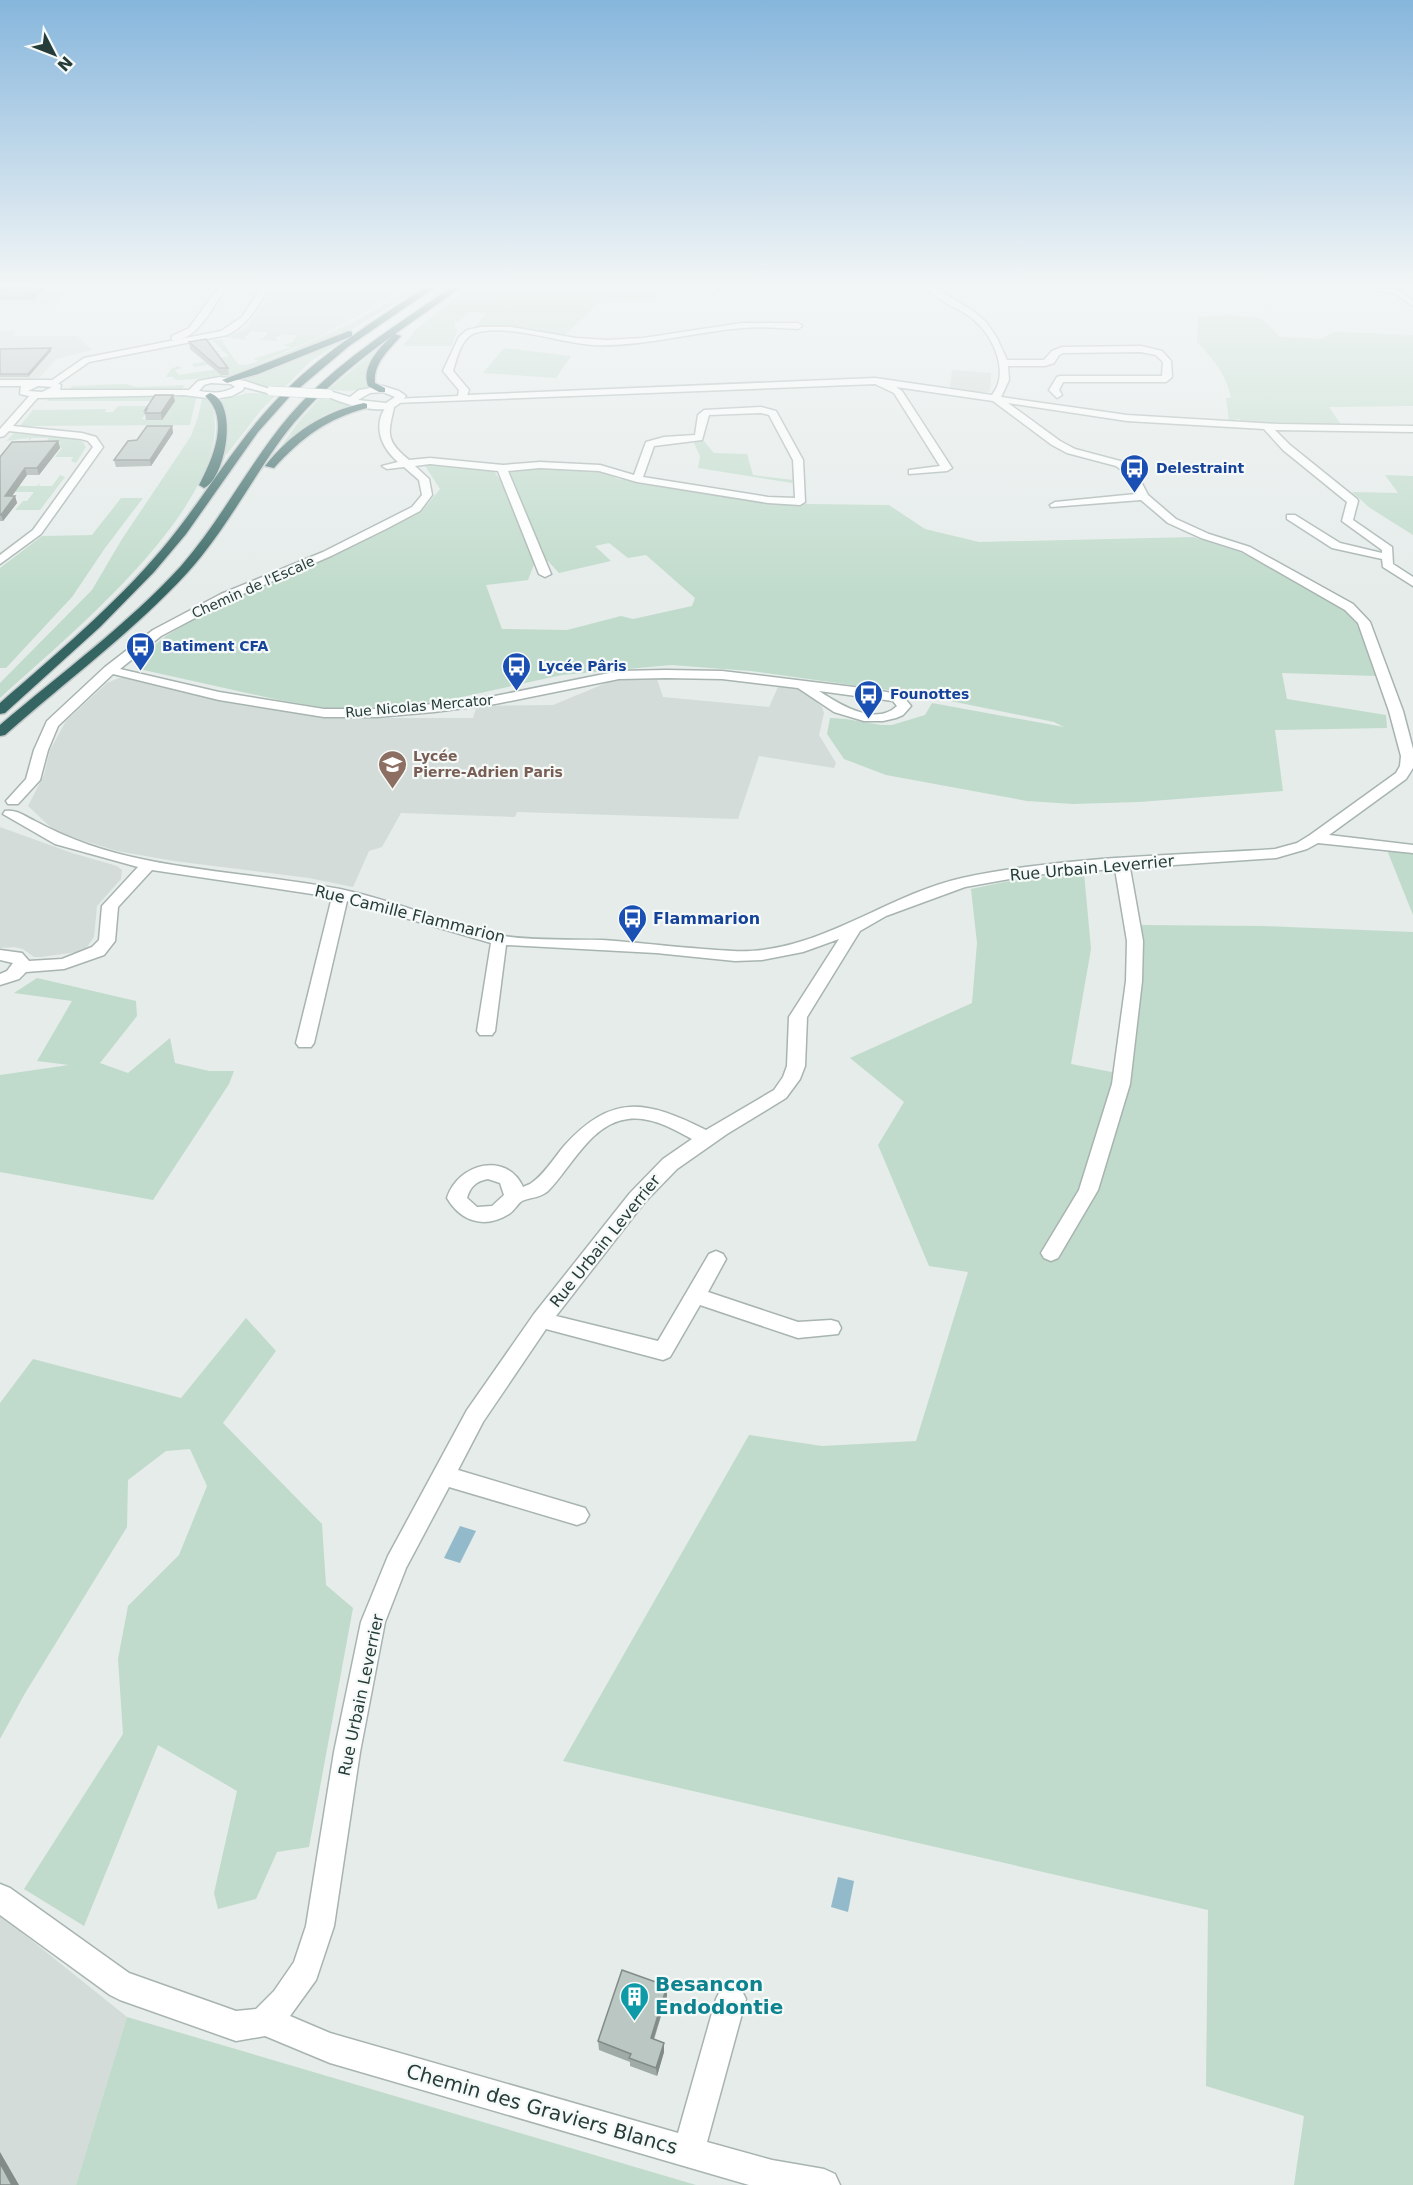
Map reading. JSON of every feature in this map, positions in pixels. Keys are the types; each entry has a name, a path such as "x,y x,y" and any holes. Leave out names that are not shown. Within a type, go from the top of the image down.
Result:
{"highway":[{"path":"0,710 127,595 180,534 272,409 292,390"},
{"path":"0,732 155,598 195,557 276,441 319,390"},
{"path":"180,534 217,461 222,439 220,408 216,399 210,396"},
{"path":"227,514 282,452 308,429 339,411 368,406"}],"street":[{"path":"24,390 23,392 31,394"},
{"path":"48,393 56,390"},
{"path":"232,393 237,390"},
{"path":"266,390 271,391"},
{"path":"12,394 195,393 210,396 271,391 329,394 382,390 395,400"},
{"path":"462,398 464,390"},
{"path":"368,406 395,400 657,390"},
{"path":"895,390 947,468 913,472"},
{"path":"935,390 1127,418 1267,427 1413,429"},
{"path":"996,399 1001,390"},
{"path":"1054,390 1057,395"},
{"path":"353,400 355,396 363,392"},
{"path":"3,432 31,394"},
{"path":"329,394 381,409 387,416"},
{"name":"Rue Urbain Leverrier","path":"265,2021 284,2001 306,1970 320,1926 347,1752 373,1622 396,1564 475,1416 541,1320 637,1198 669,1164 706,1138 780,1094 791,1079 796,1065 798,1017 854,928 916,897 962,883 1032,870 1276,853 1302,846 1407,777 1408,756 1396,711 1364,622 1349,607 1266,559 1184,528 1143,497 1131,472 1120,464 1071,451 1056,444 996,399"},
{"name":"Chemin de l'Escale","path":"6,808 33,780 41,750 52,724 110,670 157,633 225,597 327,554 416,509 426,495 427,488 424,478 385,443 382,435 387,416 395,400"},
{"path":"387,466 430,460 503,468 540,465 600,468 637,479 768,500 800,502 798,460 773,413 761,411 707,412 703,415 699,438 664,440 650,444 644,468 637,479"},
{"path":"1267,427 1296,456 1335,483 1353,501 1347,521 1388,549 1387,565 1413,582"},
{"path":"0,561 36,532 98,447 92,439 82,435 3,432"},
{"path":"503,468 504,476 545,574"},
{"path":"1054,505 1143,497"},
{"path":"1070,514 1154,507"},
{"path":"1291,517 1336,546 1387,557"},
{"name":"Rue Nicolas Mercator","path":"110,670 219,696 324,713 350,714 495,700 619,675 722,675 892,696 904,706 898,714 889,717 872,717 839,709 803,686"},
{"name":"Rue Camille Flammarion","path":"6,808 60,841 148,865 341,894 499,940 656,948 735,956 762,955 803,947 854,928"},
{"path":"1316,838 1413,849"},
{"path":"1051,1253 1088,1190 1121,1084 1133,991 1135,941 1122,864"},
{"path":"0,980 13,975 21,967 64,964 98,951 107,941 110,906 148,865"},
{"path":"305,1042 341,894"},
{"path":"486,1031 499,940"},
{"path":"0,955 16,957 21,961 21,967"},
{"path":"514,1197 531,1194 540,1187 590,1128 608,1117 628,1112 645,1112 677,1122 706,1138"},
{"path":"541,1320 663,1351 716,1259"},
{"path":"696,1296 798,1330 831,1328"},
{"path":"445,1476 576,1515"},
{"path":"0,1898 120,1985 236,2026 265,2021"},
{"path":"689,2151 731,1999"},
{"name":"Chemin des Graviers Blancs","path":"265,2021 330,2048 772,2176 824,2185"}],"shaded area":[{"path":"962,390 990,390 981,393"},
{"name":"Lycée Pierre-Adrien Paris","path":"119,678 129,678 217,700 349,718 473,718 477,706 553,705 611,681 639,678 657,679 663,697 769,707 778,687 797,689 811,696 822,707 824,713 819,735 836,763 834,768 759,756 738,819 517,812 515,817 401,813 382,847 369,851 353,887 309,878 174,861 117,851 56,832 28,806 44,775 50,750 66,721 107,683"},
{"path":"0,827 72,853 117,866 122,870 121,879 97,906 94,937 87,947 77,952 41,957 34,957 23,949 14,947 0,948"},
{"path":"0,1915 127,2017 76,2185 0,2185"}],"green space":[{"path":"69,390 181,390 180,391 67,392"},
{"path":"1229,390 1413,390 1413,406 1329,407 1342,426 1245,423 1239,419 1229,421 1226,398 1231,398"},
{"path":"248,393 277,394 262,409 227,454 224,454 227,428 221,400"},
{"path":"184,396 196,398 190,425 20,426 33,410 106,409 105,412 113,412 118,406 151,406 142,419 162,420 174,401 47,401 48,399 41,399 46,397"},
{"path":"322,396 342,399 351,407 338,409 322,416 279,449 300,420"},
{"path":"202,399 208,400 216,408 213,409 213,446 198,485 172,526 101,606 0,698 0,683 92,590 122,539 191,436"},
{"path":"14,433 76,439 83,442 86,447 76,463 71,461 73,457 55,457 62,448 54,447 52,444 54,441 47,441 48,438 6,441"},
{"path":"693,441 704,441 714,453 747,454 753,475 793,480 792,483 698,468 700,456"},
{"path":"435,464 493,470 505,486 535,562 528,580 486,585 502,629 567,630 621,616 633,619 692,606 695,598 646,555 628,558 609,543 595,546 611,561 559,573 548,561 544,561 507,475 513,471 537,467 592,470 604,472 618,479 761,500 808,504 889,505 925,529 979,542 1193,537 1252,556 1342,607 1357,623 1377,676 1282,673 1287,699 1386,715 1387,728 1275,730 1283,791 1139,802 1073,804 1027,801 886,775 844,759 827,734 830,718 892,725 925,715 932,703 1064,727 1054,722 916,694 751,671 671,665 562,675 430,704 332,709 279,700 139,669 135,666 139,658 166,636 230,599 377,535 422,511 440,489 425,466"},
{"path":"60,475 65,477 40,510 15,510 34,492 0,492 20,483 20,486 37,486 40,483 39,486 52,486"},
{"path":"1385,475 1413,476 1413,535 1370,508 1352,492 1398,493"},
{"path":"121,498 143,498 72,597 6,668 0,668 0,568 42,536 92,535"},
{"path":"1385,845 1413,847 1413,915"},
{"path":"1084,873 1091,949 1071,1064 1132,1076 1141,996 1142,925 1262,926 1413,932 1413,2185 1294,2185 1304,2116 1206,2086 1208,1910 563,1761 749,1435 822,1446 916,1441 968,1272 929,1266 878,1145 904,1102 850,1058 972,1003 977,943 971,889 1019,879"},
{"path":"37,978 136,1001 137,1016 100,1063 128,1073 170,1038 175,1063 209,1071 234,1071 229,1084 153,1200 0,1172 0,1075 69,1065 37,1061 72,1001 14,993"},
{"path":"246,1318 276,1351 223,1423 322,1524 326,1585 353,1608 309,1847 277,1852 256,1899 218,1909 214,1893 237,1791 158,1745 84,1926 24,1889 123,1734 118,1659 128,1606 179,1555 207,1486 190,1449 166,1451 128,1480 127,1527 24,1695 0,1739 0,1403 33,1359 181,1398"},
{"path":"127,2017 696,2185 76,2185"}],"water":[{"path":"460,1526 476,1531 460,1563 444,1558"},
{"path":"838,1877 854,1881 848,1912 831,1907"}],"building":[{"path":"155,395 173,395 161,413 145,413 147,409 145,410"},
{"path":"147,426 172,426 150,460 114,460 128,441 137,440"},
{"path":"58,441 37,468 25,468 5,496 15,496 0,515 0,457 12,442"},
{"name":"Besancon Endodontie","path":"622,1970 667,1986 651,2038 664,2043 656,2068 629,2058 631,2054 598,2041"},
{"path":"0,2163 12,2185 0,2185"}],"place":[{"name":"Delestraint","path":"1135,494"},
{"name":"Batiment CFA","path":"141,672"},
{"name":"Lycée Pâris","path":"517,692"},
{"name":"Founottes","path":"869,720"},
{"name":"Lycée Pierre-Adrien Paris","path":"392,790"},
{"name":"Flammarion","path":"632,944"},
{"name":"Besancon Endodontie","path":"634,2022"}]}
